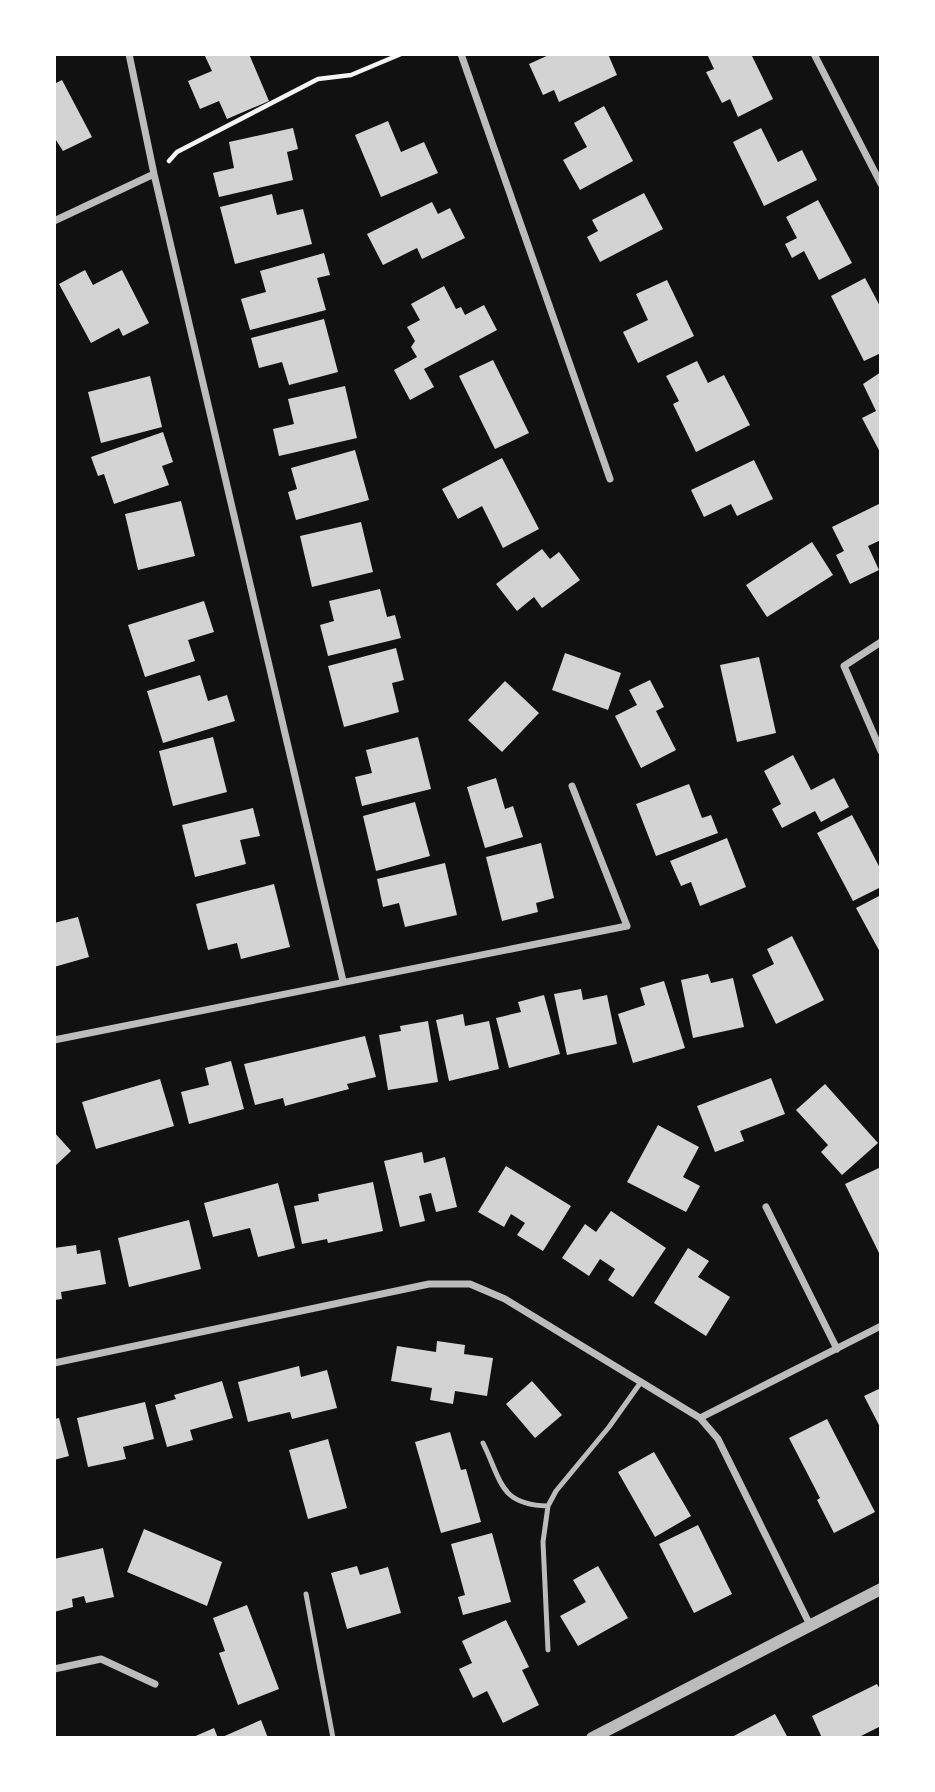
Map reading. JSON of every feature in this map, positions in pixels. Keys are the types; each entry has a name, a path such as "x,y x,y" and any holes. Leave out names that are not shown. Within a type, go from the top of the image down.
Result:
{"street":[{"path":"129,54 154,174 343,981"},
{"path":"461,54 610,478"},
{"path":"814,54 881,184"},
{"path":"54,221 154,174"},
{"path":"881,642 844,666 862,713 881,751"},
{"path":"54,1040 627,926 572,786"},
{"path":"766,1207 837,1349"},
{"path":"54,1363 429,1284 470,1284 505,1299 700,1418 718,1439 810,1625"},
{"path":"700,1418 881,1326"},
{"path":"592,1738 881,1589"},
{"path":"54,1669 101,1659 155,1684"}],"lane":[{"path":"548,1650 543,1542 548,1506 556,1491 641,1382"},
{"path":"482,1443 508,1495 523,1505 548,1506"},
{"path":"306,1594 333,1738"}],"path":[{"path":"154,174 177,152 318,79 351,75 401,54"}],"building":[{"path":"204,54 249,54 269,101 227,119 219,101 200,109 188,81 212,71"},
{"path":"551,54 608,54 617,75 559,102 554,90 543,95 529,64"},
{"path":"707,54 751,54 773,99 738,117 730,99 722,103 706,72 714,69"},
{"path":"62,80 92,137 63,151 54,137 54,84"},
{"path":"604,106 633,161 580,190 563,160 587,147 574,123"},
{"path":"388,121 401,152 424,142 438,173 381,197 355,135"},
{"path":"293,128 298,149 287,152 293,180 219,197 213,173 234,168 229,142"},
{"path":"761,128 778,162 802,150 817,180 764,206 733,142"},
{"path":"644,193 663,229 600,262 587,237 598,231 592,220"},
{"path":"272,194 277,215 303,209 312,244 235,264 220,207"},
{"path":"818,200 852,263 819,280 804,251 792,258 785,244 797,238 786,217"},
{"path":"432,202 438,214 450,208 465,238 422,259 417,248 383,265 367,234"},
{"path":"324,253 330,275 317,278 326,310 250,330 241,299 266,292 260,271"},
{"path":"85,270 93,285 122,270 149,323 123,336 119,328 91,343 59,284"},
{"path":"865,278 881,308 881,353 864,361 831,296"},
{"path":"667,280 694,336 638,363 623,332 648,320 636,294"},
{"path":"444,286 456,309 461,307 465,315 484,305 497,330 424,369 434,387 410,400 394,370 417,357 411,347 415,341 407,327 420,320 411,304"},
{"path":"324,319 338,372 289,385 282,362 259,368 251,338"},
{"path":"493,360 529,433 495,449 459,376"},
{"path":"697,361 708,383 724,375 750,425 696,452 673,404 679,401 666,376"},
{"path":"881,372 881,454 862,418 876,411 863,384"},
{"path":"150,376 162,427 101,443 88,392"},
{"path":"345,386 357,438 279,456 273,429 294,424 288,399"},
{"path":"163,432 173,462 162,466 169,485 114,504 104,474 98,476 91,457"},
{"path":"355,450 369,500 296,520 288,492 297,489 291,468"},
{"path":"502,458 539,529 503,548 482,506 458,519 442,489"},
{"path":"754,460 773,499 737,516 731,504 704,517 691,490"},
{"path":"181,501 195,556 138,570 125,514"},
{"path":"881,503 881,540 868,546 879,570 850,584 836,555 844,551 832,527"},
{"path":"361,522 373,572 312,587 300,536"},
{"path":"812,542 833,575 767,617 746,585"},
{"path":"542,549 550,559 559,552 580,580 542,608 534,597 517,611 496,584"},
{"path":"380,589 387,617 395,615 401,638 328,656 320,625 334,621 329,601"},
{"path":"204,601 214,632 188,640 195,661 145,677 128,625"},
{"path":"396,648 404,680 392,683 399,712 344,727 328,666"},
{"path":"565,653 621,673 608,710 552,690"},
{"path":"759,657 776,733 737,742 720,665"},
{"path":"200,675 208,701 227,695 235,721 163,743 147,691"},
{"path":"650,680 664,707 656,711 676,750 641,768 615,716 637,705 629,690"},
{"path":"505,681 539,713 502,752 468,720"},
{"path":"213,737 227,792 173,806 159,751"},
{"path":"418,737 431,789 362,806 355,777 372,773 366,750"},
{"path":"793,755 811,790 834,778 849,807 821,822 815,811 782,828 772,809 781,804 764,771"},
{"path":"496,778 505,809 513,806 523,837 485,848 467,787"},
{"path":"689,784 702,818 711,815 718,833 656,856 636,804"},
{"path":"415,802 430,856 376,871 363,816"},
{"path":"253,808 260,836 240,840 246,864 195,877 182,825"},
{"path":"852,815 881,870 881,887 853,901 817,833"},
{"path":"727,838 746,887 700,906 691,882 681,886 670,861"},
{"path":"541,843 554,898 536,903 538,912 502,921 486,857"},
{"path":"445,863 457,915 405,927 399,903 383,907 377,879"},
{"path":"274,884 290,947 241,959 237,943 208,950 196,904"},
{"path":"881,895 881,954 856,908"},
{"path":"78,917 89,957 54,967 54,923"},
{"path":"792,936 824,1000 776,1024 752,975 774,964 767,949"},
{"path":"708,974 711,983 733,978 744,1027 693,1038 681,980"},
{"path":"664,981 685,1048 633,1063 618,1014 645,1005 640,988"},
{"path":"581,989 583,1000 607,995 617,1044 567,1055 554,994"},
{"path":"544,995 560,1054 509,1068 496,1018 521,1012 518,1002"},
{"path":"463,1014 465,1026 489,1021 499,1069 449,1081 436,1020"},
{"path":"428,1021 438,1082 388,1090 379,1035 401,1031 400,1026"},
{"path":"365,1036 376,1077 347,1084 349,1089 285,1106 283,1098 255,1105 244,1064"},
{"path":"231,1061 244,1109 189,1124 181,1092 209,1085 205,1068"},
{"path":"771,1078 785,1114 740,1131 744,1141 715,1152 697,1106"},
{"path":"160,1079 174,1126 96,1149 82,1102"},
{"path":"825,1084 878,1143 842,1175 821,1152 828,1145 796,1110"},
{"path":"658,1125 699,1147 683,1177 700,1186 686,1212 627,1182"},
{"path":"54,1132 71,1151 54,1167"},
{"path":"422,1152 424,1163 445,1157 457,1207 436,1212 431,1193 419,1196 425,1221 400,1227 384,1161"},
{"path":"506,1166 571,1206 543,1251 517,1235 525,1223 511,1214 504,1227 478,1212"},
{"path":"881,1167 881,1257 845,1184"},
{"path":"373,1182 383,1231 328,1243 327,1239 302,1244 294,1206 319,1201 318,1194"},
{"path":"278,1183 295,1248 258,1257 250,1228 213,1237 204,1203"},
{"path":"611,1211 666,1248 633,1297 608,1280 615,1269 600,1259 589,1276 562,1258 585,1224 596,1232"},
{"path":"189,1220 201,1269 129,1287 118,1238"},
{"path":"76,1245 77,1254 100,1250 106,1284 61,1292 62,1299 54,1300 54,1248"},
{"path":"688,1248 709,1261 698,1277 730,1297 706,1336 654,1303"},
{"path":"437,1341 465,1345 464,1354 493,1358 487,1396 455,1391 453,1404 430,1400 432,1388 391,1381 397,1346 436,1352"},
{"path":"299,1366 301,1377 327,1370 337,1408 292,1419 290,1412 248,1422 238,1382"},
{"path":"222,1381 233,1418 190,1430 193,1440 167,1447 155,1405 176,1399 174,1395"},
{"path":"532,1381 562,1415 535,1438 506,1404"},
{"path":"881,1388 881,1429 864,1396"},
{"path":"145,1402 154,1439 123,1447 126,1459 88,1467 77,1418"},
{"path":"59,1418 69,1456 54,1460 54,1419"},
{"path":"827,1419 875,1512 834,1533 817,1500 820,1498 789,1438"},
{"path":"450,1432 461,1470 466,1469 481,1522 441,1533 415,1442"},
{"path":"328,1439 347,1508 308,1519 289,1450"},
{"path":"654,1452 691,1516 655,1537 618,1472"},
{"path":"698,1525 732,1594 694,1613 659,1544"},
{"path":"144,1529 222,1562 207,1606 127,1572"},
{"path":"492,1533 511,1602 463,1615 458,1597 465,1595 451,1544"},
{"path":"103,1548 114,1597 86,1603 84,1596 72,1599 73,1607 54,1612 54,1559"},
{"path":"357,1566 360,1575 388,1567 401,1613 347,1629 331,1573"},
{"path":"598,1566 628,1618 578,1646 560,1616 586,1602 573,1580"},
{"path":"247,1605 279,1689 238,1705 219,1653 225,1651 213,1618"},
{"path":"506,1620 529,1667 522,1670 539,1705 503,1723 487,1691 473,1698 459,1669 472,1663 462,1641"},
{"path":"877,1684 881,1691 881,1726 857,1738 822,1738 812,1716"},
{"path":"775,1714 788,1738 730,1738"},
{"path":"261,1720 268,1738 220,1738"},
{"path":"214,1728 218,1738 191,1738"}]}
